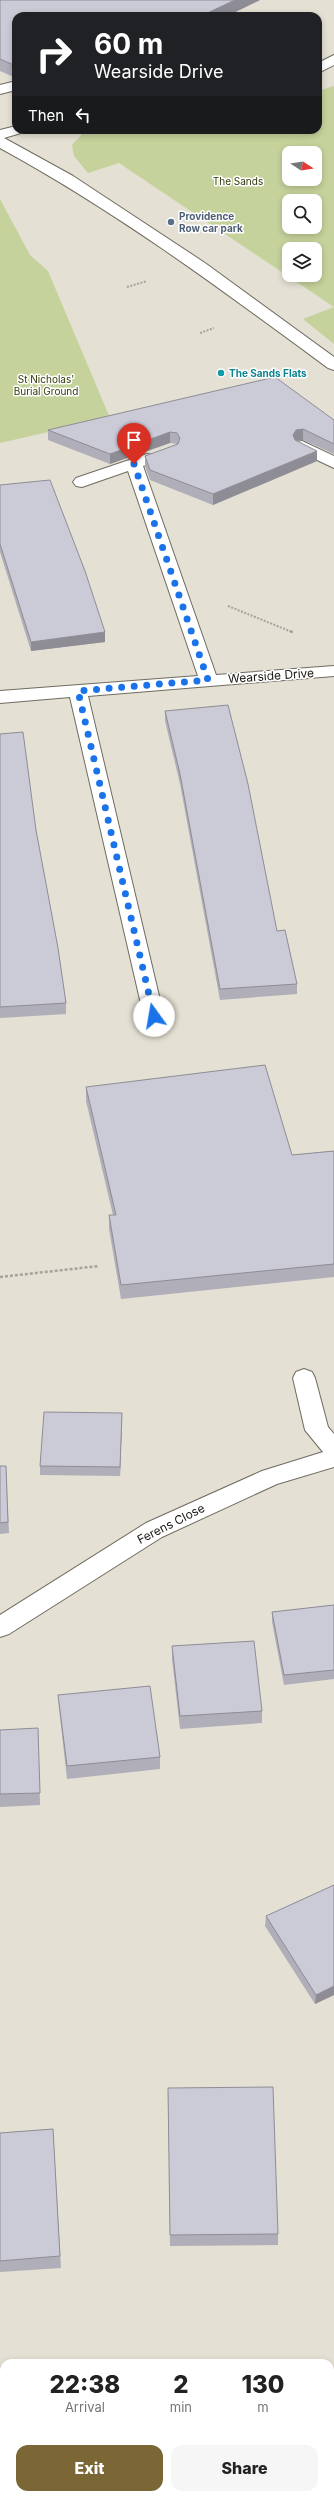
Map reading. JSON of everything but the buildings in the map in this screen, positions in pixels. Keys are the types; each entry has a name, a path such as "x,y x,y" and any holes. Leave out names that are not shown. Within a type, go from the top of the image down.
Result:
{"street":[{"path":"322,67 334,60"},
{"path":"0,90 12,86"},
{"path":"0,135 12,131"},
{"path":"0,142 68,179 199,266 334,365"},
{"path":"302,446 334,463"},
{"path":"82,482 134,464 165,451"},
{"path":"134,464 208,680"},
{"name":"Wearside Drive","path":"0,697 334,671"},
{"path":"78,691 154,1016"},
{"path":"304,1378 317,1430 334,1449"},
{"name":"Ferens Close","path":"0,1627 154,1530 270,1477 334,1458"}],"path":[{"path":"176,585 298,635"},
{"path":"0,1277 99,1266"}],"green space":[{"name":"The Sands","path":"334,86 334,307 297,282 322,282 322,242 282,242 282,272 119,163 88,173 74,156 72,145 82,134 322,134 322,90"},
{"name":"St Nicholas' Burial Ground","path":"0,199 30,255 48,271 110,418 0,443"},
{"path":"334,307 334,344 303,319"}],"place":[{"name":"Providence Row car park","path":"171,222"},
{"name":"The Sands Flats","path":"221,373"}],"route":[{"path":"134,464 208,680 78,691 154,1016"}]}
